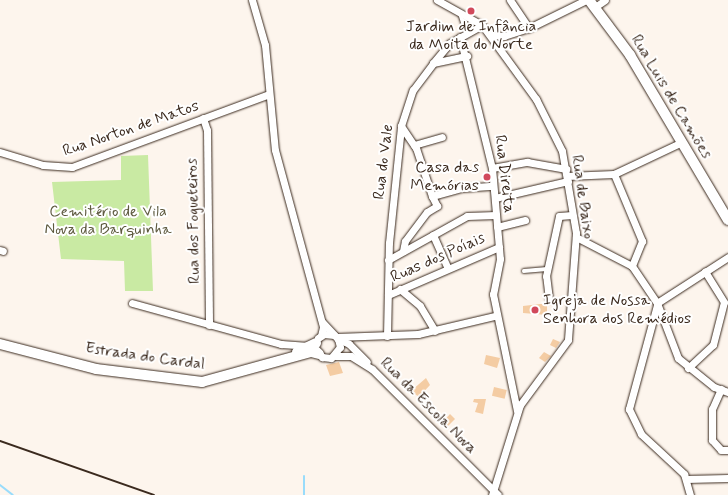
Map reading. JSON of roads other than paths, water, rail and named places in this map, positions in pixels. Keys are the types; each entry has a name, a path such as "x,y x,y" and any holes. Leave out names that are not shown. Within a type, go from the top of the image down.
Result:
{"street":[{"path":"252,0 262,30 269,94 281,176 321,320 336,337 349,344 372,369"},
{"path":"437,0 461,15 482,25"},
{"path":"510,0 529,28"},
{"path":"491,35 504,36 529,28 590,2 604,0"},
{"name":"Rua Luis de Camões","path":"590,2 630,55 726,216"},
{"name":"Rua do Vale","path":"387,336 388,260 401,126 413,90 432,63 460,37 482,25"},
{"name":"Rua de Baixo","path":"482,25 491,35 536,98 562,151 576,237 568,340 517,413"},
{"name":"Rua Direita","path":"460,37 467,56 492,168 496,227 499,247 493,294 495,316 517,413"},
{"path":"432,63 467,56"},
{"name":"Rua Norton de Matos","path":"0,152 43,165 72,167 269,94"},
{"name":"Rua dos Fogueteiros","path":"203,118 207,130 209,325"},
{"path":"401,126 414,145 437,206 427,212 405,241 403,251"},
{"path":"414,145 442,137"},
{"path":"495,198 567,176 614,174 682,142"},
{"path":"492,168 527,162 567,176"},
{"path":"614,174 642,241 632,266"},
{"path":"432,196 461,188 493,186"},
{"path":"388,260 467,216 496,215"},
{"path":"549,299 548,269 559,216 572,215"},
{"path":"496,227 525,220"},
{"path":"433,235 447,266"},
{"path":"576,237 632,266 657,303 678,358 688,368 720,389 728,392"},
{"name":"Ruas dos Poíais","path":"388,295 447,266 499,247"},
{"path":"690,495 686,479 676,463 640,434 629,409 657,303 728,257"},
{"path":"688,368 713,345 726,304 705,272"},
{"path":"400,289 420,306 436,331"},
{"path":"132,303 281,344 316,344 336,337 362,335 387,336 436,331 495,316"},
{"path":"316,344 321,320"},
{"path":"349,344 362,335"},
{"path":"335,356 340,351 336,337"},
{"name":"Estrada do Cardal","path":"0,344 96,368 202,382 285,359 316,344"},
{"path":"281,344 316,344"},
{"name":"Rua da Escola Nova","path":"316,344 326,358 335,356 351,356 372,369 495,494"},
{"path":"720,389 712,409 712,440 721,450 728,450"},
{"path":"495,494 517,413"},
{"path":"686,479 728,478"}],"lane":[{"path":"461,15 467,33"},
{"path":"524,271 548,269"}],"waterway":[{"path":"304,476 304,495"},
{"path":"0,485 13,495"}],"railway":[{"path":"0,441 154,495"}],"place":[{"name":"Jardim de Infância da Moita do Norte","path":"471,11"},
{"name":"Casa das Memórias","path":"487,177"},
{"name":"Igreja de Nossa Senhora dos Remédios","path":"535,310"}],"park label":[{"name":"Cemitério de Vila Nova da Barquinha","path":"108,221"}]}
